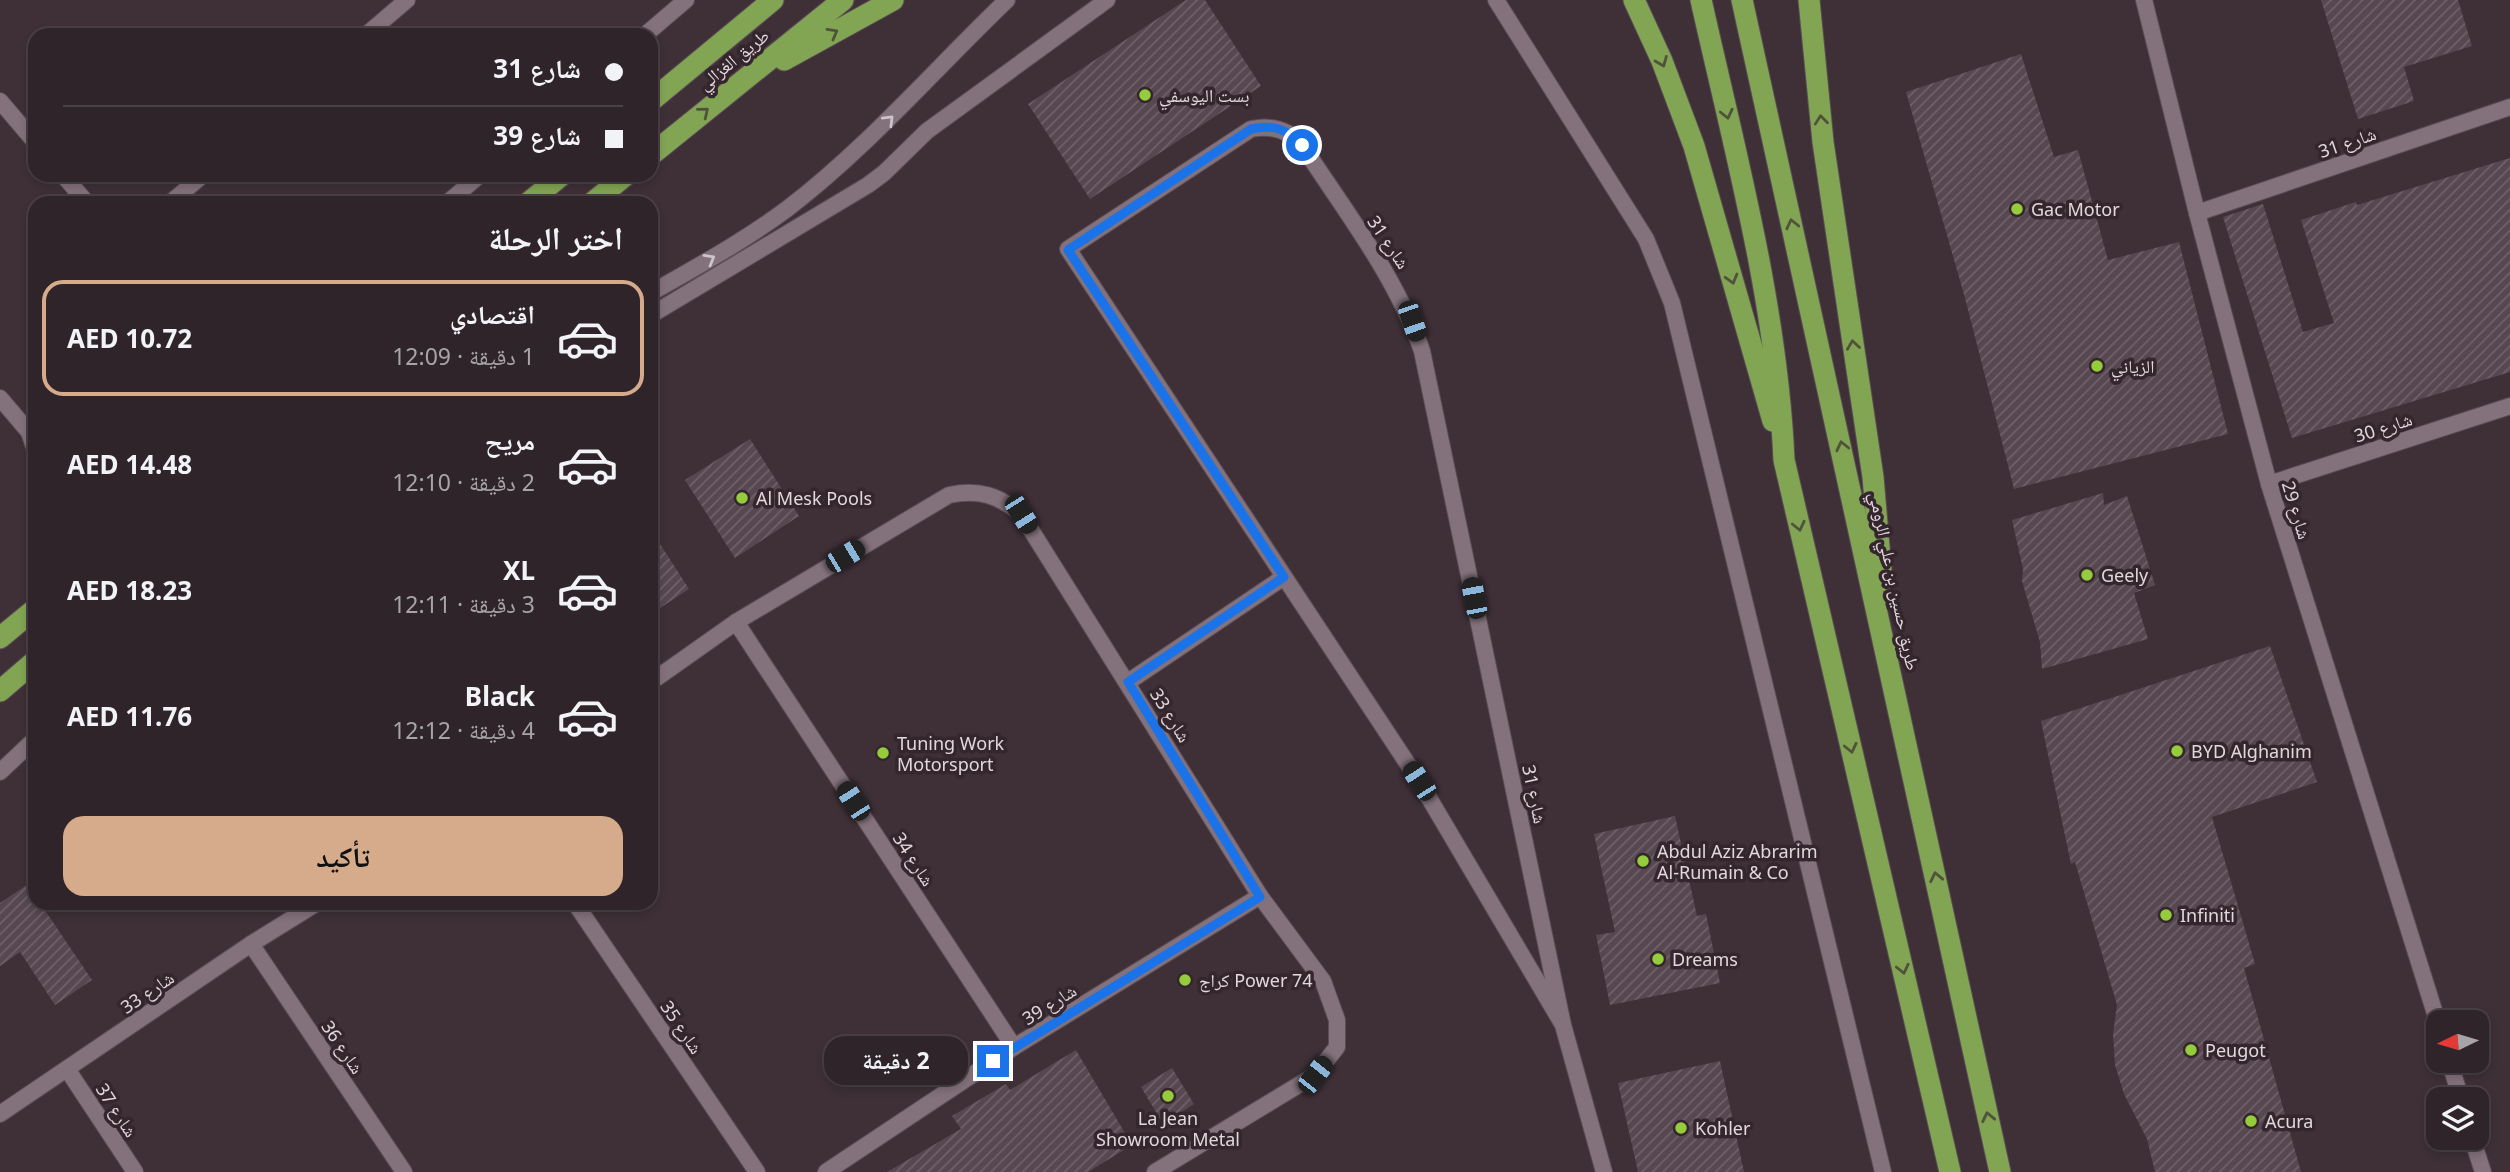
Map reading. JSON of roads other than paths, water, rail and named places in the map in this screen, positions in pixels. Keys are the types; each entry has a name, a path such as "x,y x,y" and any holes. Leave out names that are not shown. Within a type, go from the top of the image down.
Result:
{"highway":[{"name":"طريق الغزالي","path":"658,95 773,0"},
{"name":"طريق الغزالي","path":"658,149 844,0"},
{"path":"731,90 893,0"},
{"path":"1634,0 1662,61 1694,146 1784,460 1950,1172"},
{"path":"1701,0 1765,284 1778,371 1784,460"},
{"name":"طريق حسين بن علي الرومي","path":"1742,0 2000,1172"},
{"path":"1809,0 1824,142 1873,477 1880,541 1883,632"},
{"path":"536,196 554,182"},
{"path":"600,196 618,182"},
{"path":"0,638 28,616"},
{"path":"0,691 28,667"}],"street":[{"path":"374,28 407,0"},
{"path":"653,28 686,0"},
{"path":"658,289 745,240 789,208 886,123 1007,0"},
{"path":"658,311 868,185 927,131 1107,0"},
{"path":"1496,0 1640,229 1656,259 1672,303 1883,1172"},
{"name":"شارع 29","path":"2144,0 2197,214 2269,484 2434,1010"},
{"path":"1,105 28,134"},
{"name":"شارع 31","path":"2197,214 2510,107"},
{"name":"شارع 31","path":"1563,1025 1419,781 1068,250 1241,134 1262,127 1284,130 1302,145 1394,286 1419,341 1563,1025 1604,1172"},
{"path":"69,182 81,196"},
{"path":"178,196 194,182"},
{"path":"455,196 472,182"},
{"path":"0,398 28,429"},
{"name":"شارع 30","path":"2269,484 2510,407"},
{"name":"شارع 33","path":"658,677 736,622 950,495 969,491 988,494 1006,501 1021,514 1260,897 1323,981 1336,1020 1337,1047 1315,1075 1160,1171"},
{"path":"1128,682 1284,577"},
{"name":"شارع 34","path":"736,622 1014,1047"},
{"path":"0,772 28,746"},
{"name":"شارع 39","path":"826,1172 1014,1047 1260,897"},
{"name":"شارع 33","path":"0,1114 306,910"},
{"name":"شارع 35","path":"580,910 757,1172"},
{"name":"شارع 36","path":"251,944 404,1172"},
{"name":"شارع 37","path":"67,1069 135,1172"},
{"path":"2476,1150 2483,1172"}],"place":[{"name":"بست اليوسفي","path":"1145,95"},
{"name":"Gac Motor","path":"2017,209"},
{"name":"الزياني","path":"2097,366"},
{"name":"Al Mesk Pools","path":"742,498"},
{"name":"Geely","path":"2087,575"},
{"name":"BYD Alghanim","path":"2177,751"},
{"name":"Tuning Work Motorsport","path":"883,753"},
{"name":"Abdul Aziz Abrarim Al-Rumain & Co","path":"1643,861"},
{"name":"Infiniti","path":"2166,915"},
{"name":"Dreams","path":"1658,959"},
{"name":"كراج Power 74","path":"1185,980"},
{"name":"Peugot","path":"2191,1050"},
{"name":"La Jean Showroom Metal","path":"1168,1096"},
{"name":"Acura","path":"2251,1121"},
{"name":"Kohler","path":"1681,1128"}]}
